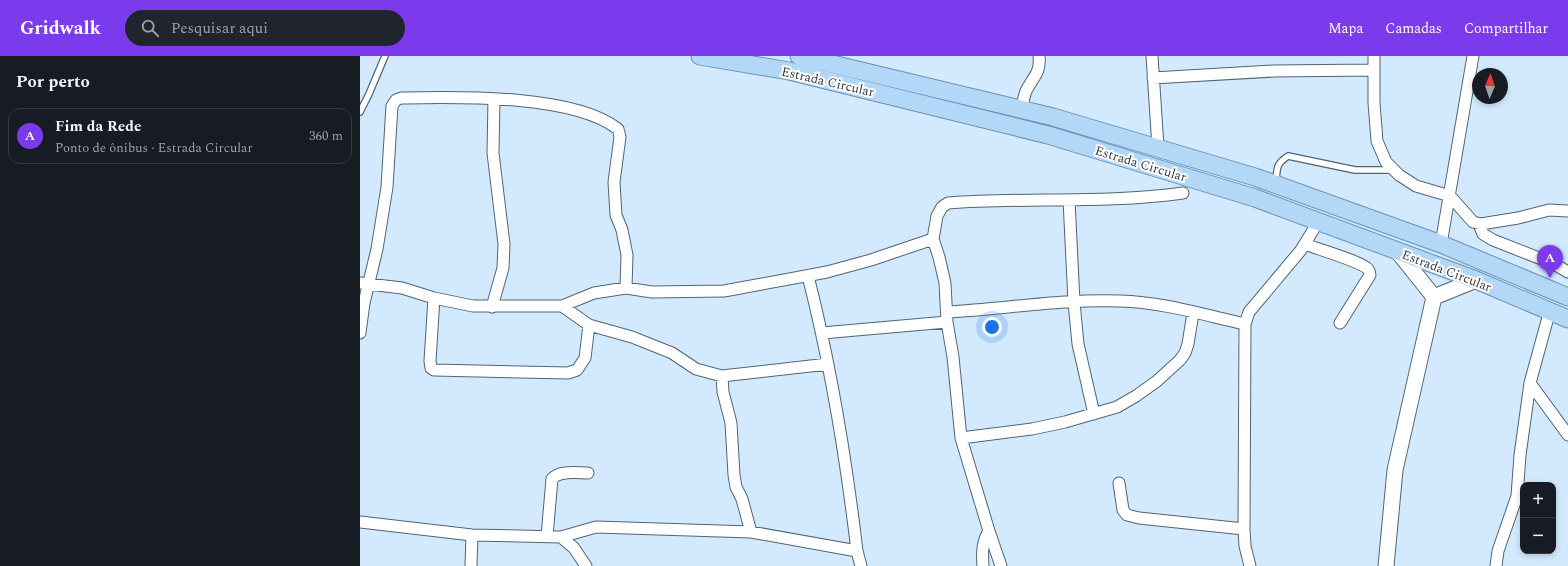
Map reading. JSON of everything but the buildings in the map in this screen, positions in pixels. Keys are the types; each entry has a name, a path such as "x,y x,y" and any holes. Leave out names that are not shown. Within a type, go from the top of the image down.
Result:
{"main road":[{"name":"Estrada Circular","path":"700,56 789,71 1048,134 1255,198 1476,280 1550,310 1568,319"},
{"name":"Estrada Circular","path":"799,56 1053,116 1158,147 1276,185 1441,244 1568,297"}],"street":[{"path":"1022,109 1026,91 1036,76 1040,64 1039,56"},
{"path":"1152,56 1158,147"},
{"path":"1374,56 1377,141 1386,162 1394,170 1416,186 1450,196 1473,222 1479,224 1518,218 1549,210 1568,210"},
{"path":"1441,244 1473,56"},
{"path":"1153,78 1274,71 1374,70"},
{"path":"360,333 365,283 377,249 387,187 392,106 396,100 401,98 451,97 494,99 567,107 599,117 618,129 620,137 614,182 616,215 622,230 627,255 626,288"},
{"path":"492,307 503,268 504,244 493,153 494,99"},
{"path":"1001,566 961,438 947,317 945,282 933,239 937,216 942,207 948,203 1145,198 1183,193"},
{"path":"1069,200 1074,302 1078,344 1094,414"},
{"path":"1250,566 1244,546 1245,324 1249,312 1305,244 1318,222"},
{"path":"1479,224 1483,234 1494,240 1554,264 1568,272"},
{"path":"365,283 402,288 434,298 473,306 562,306 594,293 626,288 652,292 724,291 808,276 871,260 933,239"},
{"path":"1305,244 1358,264 1367,268 1370,272 1370,275 1340,323"},
{"path":"1398,252 1434,297"},
{"path":"808,276 822,333 839,415 857,551 861,566"},
{"path":"1434,297 1476,280"},
{"path":"1386,566 1395,470 1434,297"},
{"path":"434,298 430,361 431,368 434,370 568,373 577,370 585,358 589,324"},
{"path":"822,333 1074,302 1119,301 1147,303 1245,324"},
{"path":"562,306 589,324 632,337 672,353 696,369 722,376 828,364"},
{"path":"1496,566 1498,550 1517,496 1520,454 1530,383 1550,310"},
{"path":"961,438 1032,429 1065,422 1117,407 1157,381 1180,360 1185,353 1188,344 1193,313"},
{"path":"722,376 723,392 731,423 735,481 742,499 751,532"},
{"path":"1530,383 1568,435"},
{"path":"547,536 552,479 555,475 560,474 588,473"},
{"path":"1119,484 1123,510 1127,515 1139,518 1244,530"},
{"path":"360,522 472,535 561,537 596,527 751,532 857,551"},
{"path":"983,566 982,552 985,538 989,531"},
{"path":"471,566 472,535"},
{"path":"561,537 574,548 586,566"}],"lane":[{"path":"360,112 370,94 385,56"},
{"path":"1276,185 1277,166 1280,161 1288,156 1355,170 1394,170"}],"place":[{"name":"Fim da Rede","path":"1550,278"}]}
